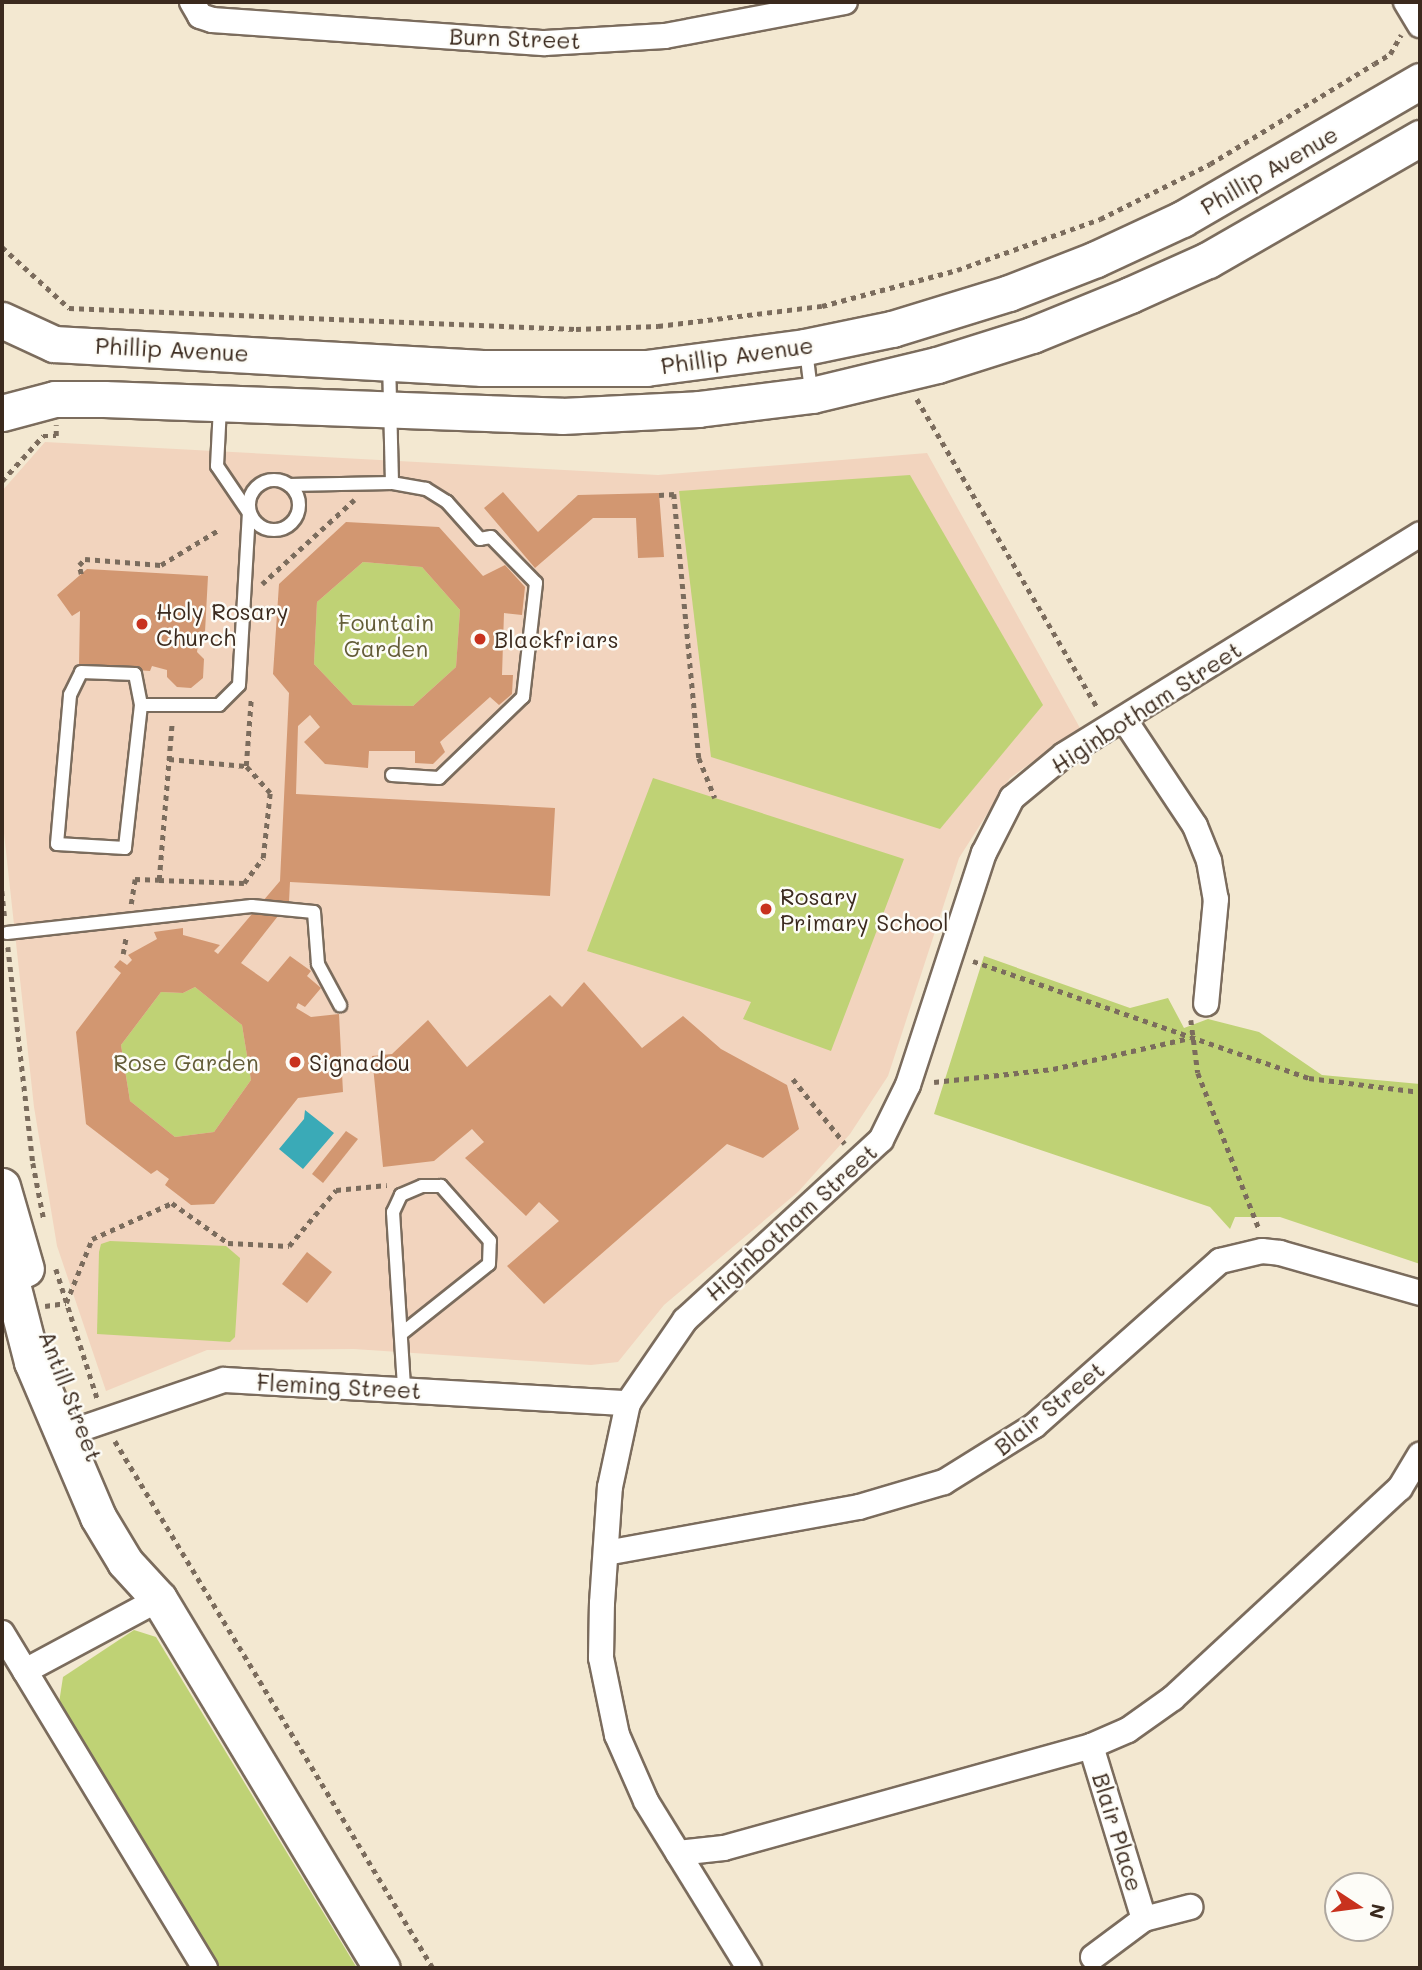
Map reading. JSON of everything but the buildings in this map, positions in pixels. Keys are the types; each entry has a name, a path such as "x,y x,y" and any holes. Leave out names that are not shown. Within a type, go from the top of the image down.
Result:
{"main road":[{"name":"Phillip Avenue","path":"2,320 54,344 389,360 482,368 646,368 805,347 892,329 1009,293 1096,259 1182,219 1420,81"},
{"name":"Phillip Avenue","path":"2,413 55,399 601,415 698,409 812,394 904,373 1032,335 1208,260 1420,138"},
{"name":"Antill Street","path":"2,1186 52,1306 82,1428 118,1550 159,1599 382,1968"},
{"name":"Antill Street","path":"2,1245 16,1314 82,1428"}],"street":[{"name":"Burn Street","path":"192,2 200,16 212,20 545,43 665,36 845,2"},
{"name":"Higinbotham Street","path":"749,1968 646,1801 617,1735 601,1658 610,1487 628,1403 685,1320 881,1140 908,1085 984,853 1012,798 1114,718 1420,534"},
{"path":"1114,718 1195,826 1209,861 1216,899 1206,1004"},
{"name":"Blair Street","path":"606,1553 859,1507 944,1482 1034,1426 1200,1275 1220,1261 1262,1251 1371,1276 1420,1293"},
{"name":"Fleming Street","path":"82,1428 224,1380 628,1403"},
{"path":"678,1853 724,1848 1091,1746 1128,1730 1173,1698 1400,1488 1420,1455"},
{"path":"25,1671 159,1599"},
{"path":"2,1633 205,1968"},
{"name":"Blair Place","path":"1091,1746 1144,1919"},
{"name":"Blair Place","path":"1093,1957 1144,1919 1190,1907"}],"lane":[{"path":"805,347 812,394"},
{"path":"389,360 392,483"},
{"path":"220,402 217,466 249,513 263,528 286,527 299,507 289,485"},
{"path":"141,705 219,705 239,685 250,500 258,486 273,480 289,485 392,483 426,489 447,502 480,539 491,537 536,583 523,697 439,778 392,775"},
{"path":"81,673 135,674 141,705 125,848 57,844 70,695 81,673"},
{"path":"7,933 252,906 314,912 318,964 340,1005"},
{"path":"401,1334 489,1264 490,1241 441,1186 422,1186 401,1195 393,1212 404,1389"}],"path":[{"path":"2,247 69,308 576,329 659,326 822,306 957,270 1100,219 1210,164 1382,59 1414,16"},
{"path":"904,373 940,444 1114,718"},
{"path":"2,481 43,436 56,436"},
{"path":"659,495 674,494 699,758 715,798"},
{"path":"81,574 79,565 85,559 161,565 220,529"},
{"path":"246,766 251,700"},
{"path":"159,880 244,883 263,858 270,793 246,766 169,760"},
{"path":"2,891 33,1163 45,1226"},
{"path":"953,954 1309,1078 1420,1092"},
{"path":"908,1085 1053,1069 1191,1038"},
{"path":"1191,1038 1198,1073 1258,1228 1262,1251"},
{"path":"793,1079 849,1150"},
{"path":"52,1306 92,1239 172,1203 228,1243 289,1246 335,1190 416,1182 422,1186"},
{"path":"54,1264 52,1306 82,1428 433,1968"}],"shaded area":[{"path":"45,442 658,475 927,453 1080,728 1010,778 959,858 888,1076 850,1134 798,1192 664,1305 618,1362 591,1365 354,1349 207,1350 106,1391 57,1246 34,1107 2,815 2,491"}],"green space":[{"path":"910,475 1043,705 940,829 711,757 679,491"},
{"name":"Fountain Garden","path":"363,562 422,567 460,610 456,667 413,706 353,705 314,664 317,602"},
{"path":"653,778 904,859 831,1051 743,1019 751,1002 587,951"},
{"path":"984,956 1130,1008 1168,998 1184,1028 1208,1019 1259,1032 1322,1075 1420,1084 1420,1264 1280,1217 1235,1217 1230,1229 1210,1207 934,1114"},
{"name":"Rose Garden","path":"195,987 242,1025 251,1080 214,1132 175,1137 130,1101 121,1045 161,992 183,993"},
{"path":"110,1241 226,1246 240,1258 235,1337 230,1342 97,1334 99,1252 101,1244"},
{"path":"134,1630 156,1637 357,1968 219,1968 59,1703 63,1677"}],"water":[{"path":"305,1110 334,1133 303,1169 279,1149 304,1119"}],"place":[{"name":"Holy Rosary Church","path":"142,624"},
{"name":"Blackfriars","path":"480,639"},
{"name":"Rosary Primary School","path":"766,909"},
{"name":"Signadou","path":"295,1062"}]}
